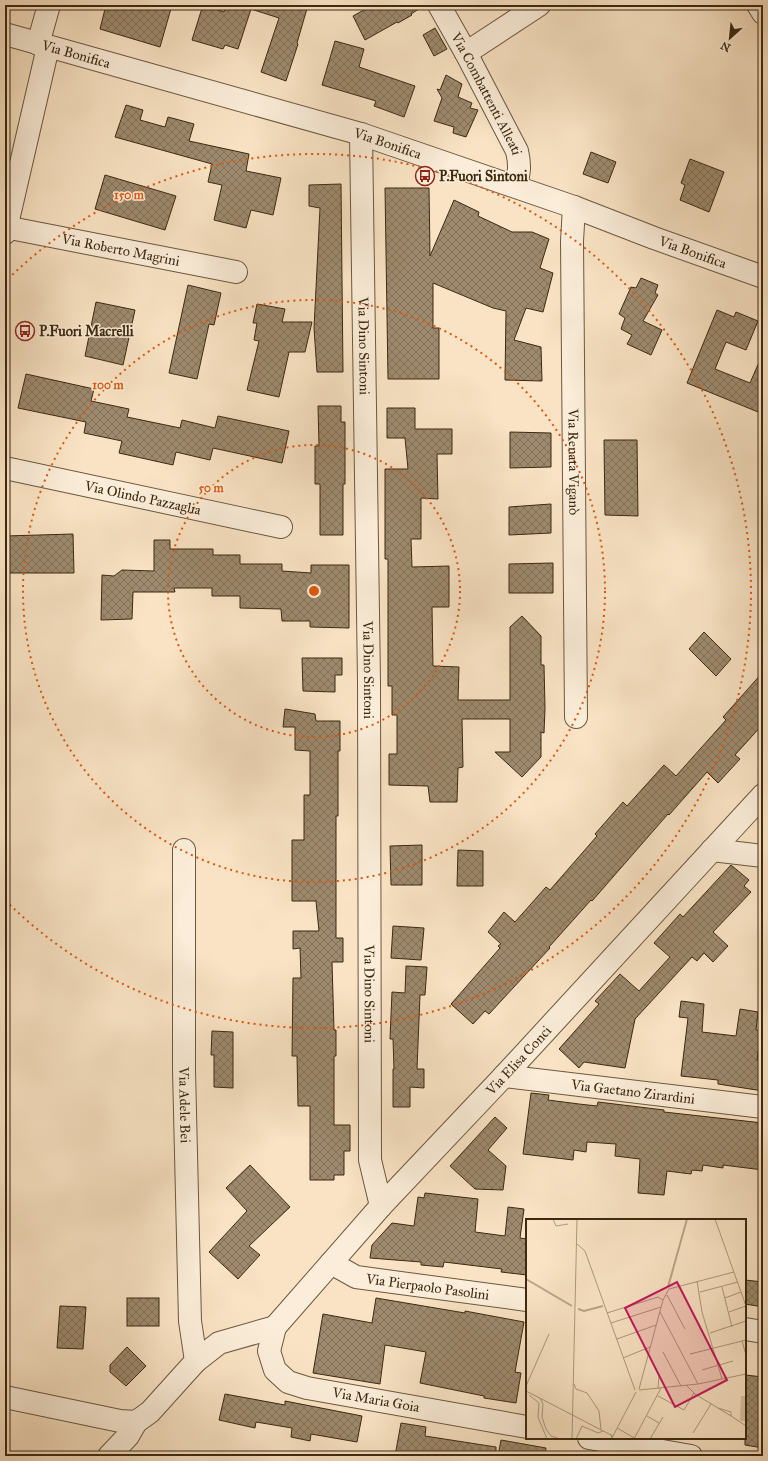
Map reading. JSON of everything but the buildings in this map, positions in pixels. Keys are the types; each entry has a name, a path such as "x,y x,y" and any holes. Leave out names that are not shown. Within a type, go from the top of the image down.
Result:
{"street":[{"path":"5,229 43,45 49,5"},
{"name":"Via Combattenti Alleati","path":"439,5 466,53 517,152 520,162 519,175 515,186"},
{"path":"466,53 538,5"},
{"path":"758,5 763,13"},
{"name":"Via Bonifica","path":"5,34 361,134 515,186 763,277"},
{"name":"Via Dino Sintoni","path":"361,134 369,682 370,1160 381,1206"},
{"name":"Via Renata Viganò","path":"574,207 572,249 576,717"},
{"name":"Via Roberto Magrini","path":"5,229 236,272"},
{"name":"Via Olindo Pazzaglia","path":"5,468 281,527"},
{"name":"Via Elisa Conci","path":"275,1327 381,1206 504,1076 763,795"},
{"name":"Via Adele Bei","path":"184,850 184,1070 190,1321 196,1360"},
{"path":"712,850 763,856"},
{"name":"Via Gaetano Zirardini","path":"504,1076 763,1107"},
{"name":"Via Pierpaolo Pasolini","path":"331,1263 356,1278 526,1300"},
{"path":"109,1456 128,1436 136,1422 150,1412 196,1360 219,1343 275,1327"},
{"name":"Via Maria Goia","path":"275,1327 269,1351 275,1370 288,1382 307,1388 526,1427"},
{"path":"746,1329 763,1332"},
{"path":"5,1397 120,1421 136,1422"},
{"path":"595,1439 691,1456"}],"place":[{"name":"P.Fuori Sintoni","path":"425,176"},
{"name":"P.Fuori Macrelli","path":"25,331"}]}
